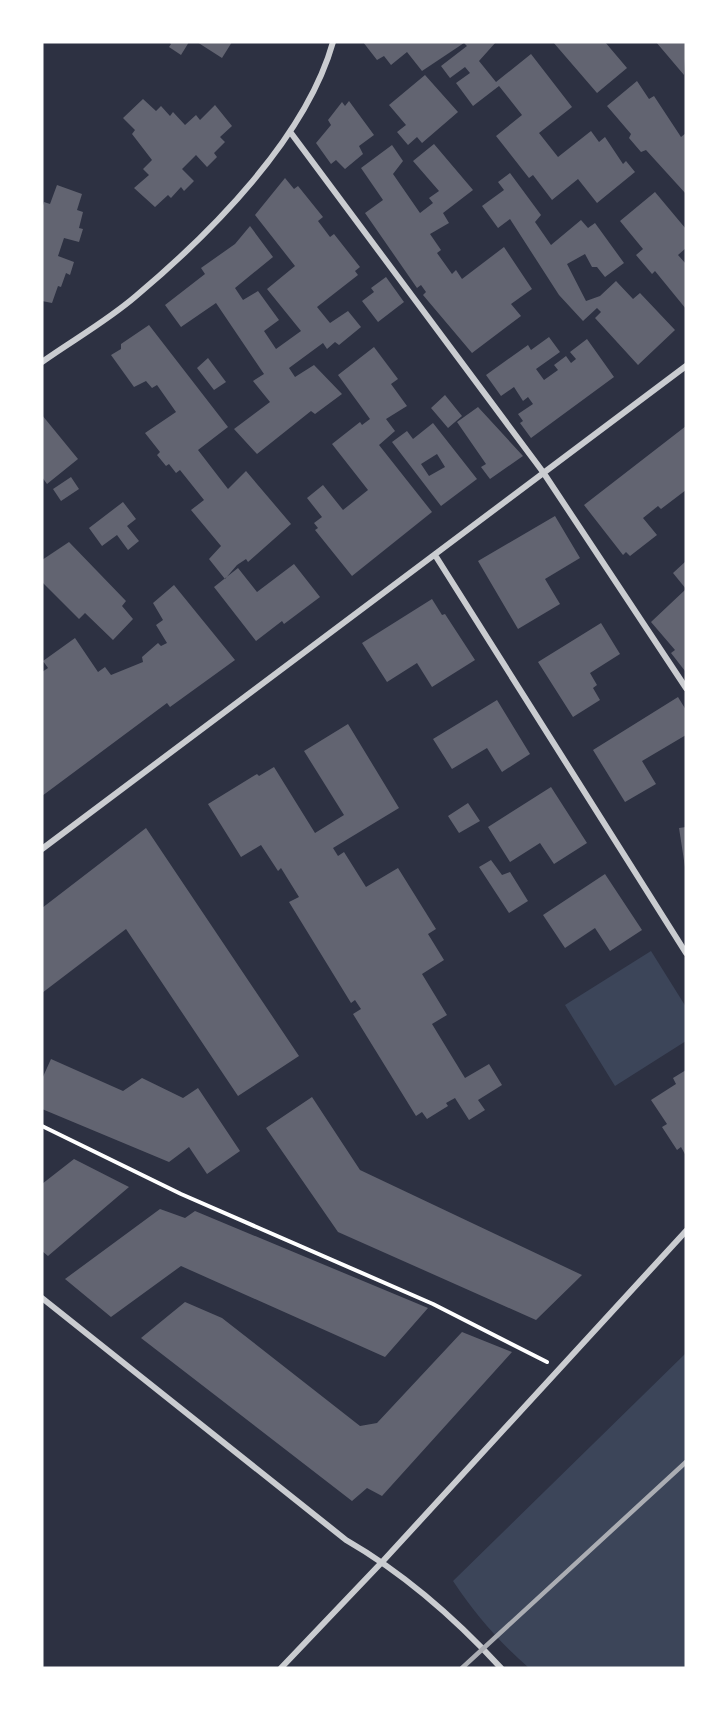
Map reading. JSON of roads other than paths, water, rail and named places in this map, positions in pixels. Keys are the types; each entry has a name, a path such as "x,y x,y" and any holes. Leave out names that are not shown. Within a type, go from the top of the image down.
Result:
{"street":[{"path":"42,362 135,298 202,237 291,133 327,62 333,42"},
{"path":"291,133 543,472 686,688"},
{"path":"42,849 686,366"},
{"path":"435,555 686,953"},
{"path":"281,1668 383,1561 686,1231"},
{"path":"42,1298 346,1540 383,1561 465,1628 501,1668"}],"railway":[{"path":"462,1668 686,1462"}]}
